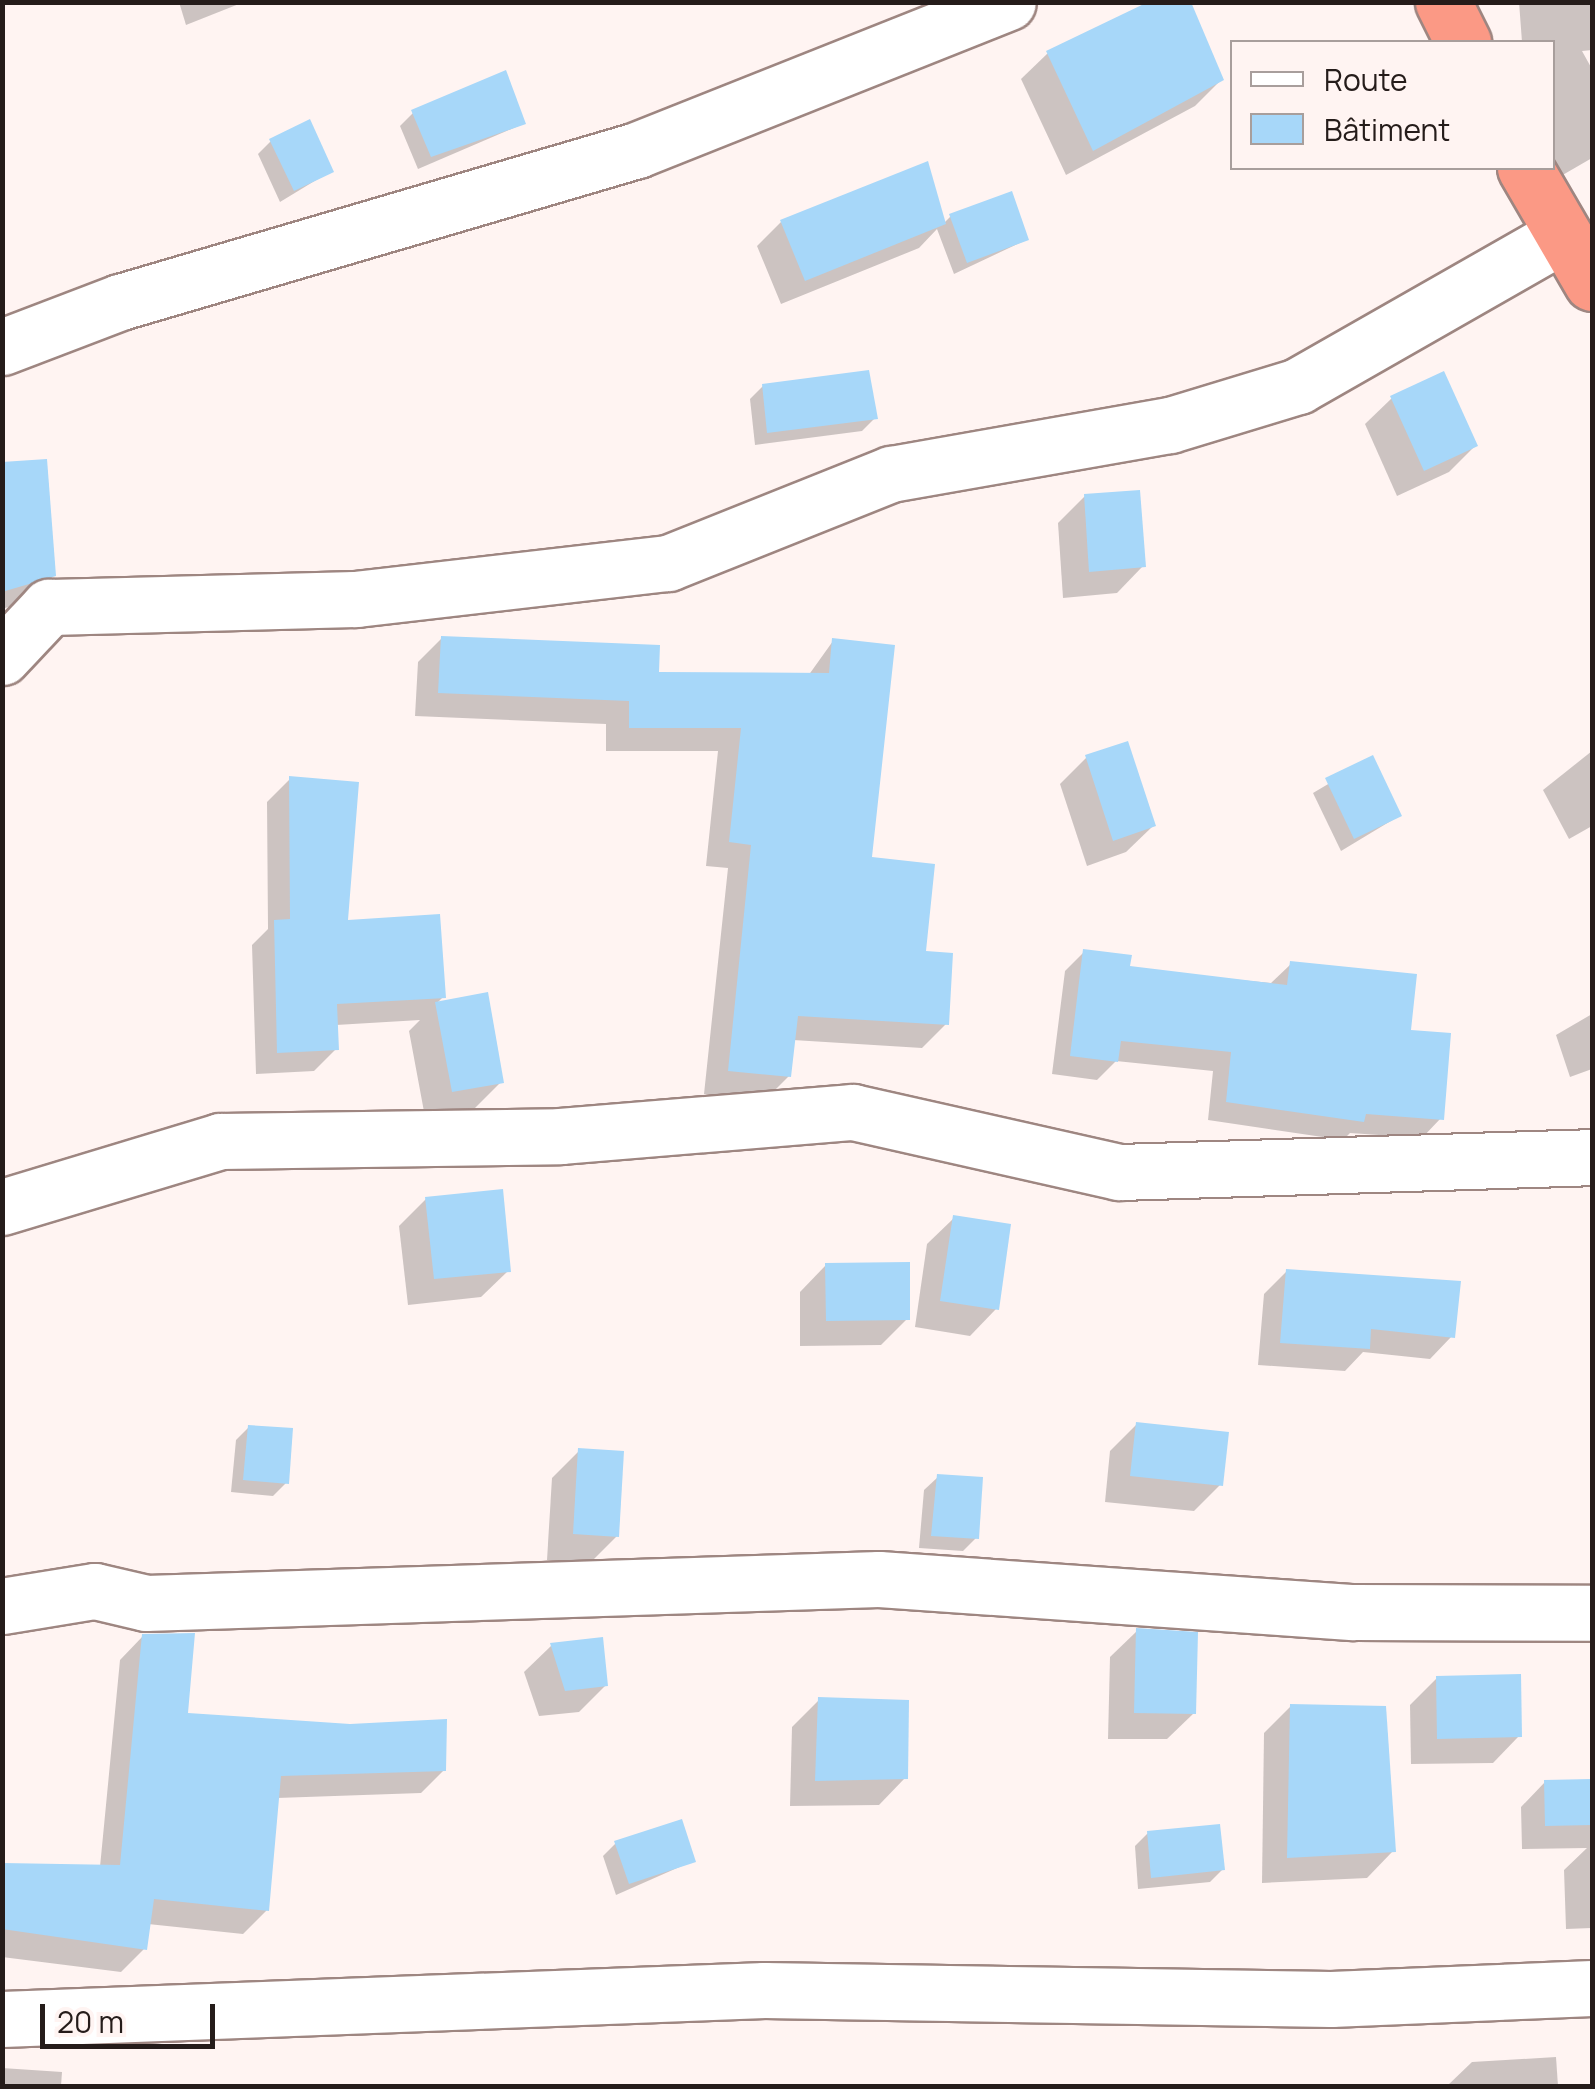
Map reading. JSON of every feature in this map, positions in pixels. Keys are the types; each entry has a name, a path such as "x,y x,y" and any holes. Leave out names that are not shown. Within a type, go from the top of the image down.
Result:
{"highway":[{"path":"1443,2 1462,40"},
{"path":"1525,170 1559,237 1592,283"}],"street":[{"path":"2,348 120,302 637,150 1008,2"},
{"path":"2,658 49,607 356,599 668,563 891,474 1170,425 1298,386 1559,237"},
{"path":"2,1207 220,1141 560,1136 853,1112 1120,1172 1592,1157"},
{"path":"2,1606 95,1591 146,1603 879,1579 1354,1612 1592,1613"},
{"path":"2,2020 764,1990 1331,1998 1592,1988"}],"building":[{"path":"1148,2 1191,2 1224,80 1093,151 1046,51"},
{"path":"506,70 526,124 431,157 411,110"},
{"path":"310,119 334,172 294,191 269,139"},
{"path":"928,161 946,224 805,281 780,220"},
{"path":"1012,191 1029,240 967,263 949,214"},
{"path":"869,370 878,419 767,433 762,384"},
{"path":"1444,371 1478,446 1424,471 1390,396"},
{"path":"47,459 56,576 2,592 2,462"},
{"path":"1140,490 1146,567 1089,572 1084,494"},
{"path":"441,636 660,645 659,672 829,673 832,638 895,645 872,857 935,864 926,951 953,953 949,1025 798,1016 791,1077 728,1071 751,845 729,842 741,728 629,728 629,701 438,693"},
{"path":"1128,741 1156,826 1113,841 1085,755"},
{"path":"1373,755 1402,816 1354,839 1325,778"},
{"path":"289,776 359,782 348,920 440,914 446,998 337,1004 339,1050 277,1053 274,920 290,919"},
{"path":"1083,949 1132,955 1130,966 1287,985 1290,961 1417,974 1411,1030 1451,1033 1444,1120 1366,1114 1364,1122 1226,1102 1231,1052 1121,1041 1118,1062 1070,1056"},
{"path":"488,992 504,1083 452,1092 435,1002"},
{"path":"503,1189 511,1272 434,1279 425,1197"},
{"path":"953,1215 1011,1224 999,1310 940,1301"},
{"path":"910,1262 910,1320 826,1321 825,1263"},
{"path":"1286,1269 1461,1281 1455,1338 1371,1329 1370,1349 1280,1343"},
{"path":"1136,1422 1229,1432 1223,1486 1130,1476"},
{"path":"248,1425 293,1428 289,1484 243,1480"},
{"path":"578,1448 624,1451 619,1537 573,1534"},
{"path":"937,1474 983,1477 979,1539 931,1536"},
{"path":"1136,1628 1198,1632 1196,1714 1134,1713"},
{"path":"195,1633 188,1713 350,1724 447,1719 446,1771 281,1776 269,1911 154,1899 147,1950 2,1929 2,1863 120,1865 142,1634"},
{"path":"603,1637 608,1686 565,1691 550,1643"},
{"path":"1521,1674 1522,1737 1437,1739 1436,1676"},
{"path":"818,1697 909,1700 908,1779 815,1781"},
{"path":"1290,1704 1386,1706 1396,1852 1287,1858"},
{"path":"1592,1779 1592,1825 1545,1826 1544,1780"},
{"path":"682,1819 696,1862 629,1884 614,1841"},
{"path":"1220,1824 1225,1870 1151,1878 1147,1831"}]}
